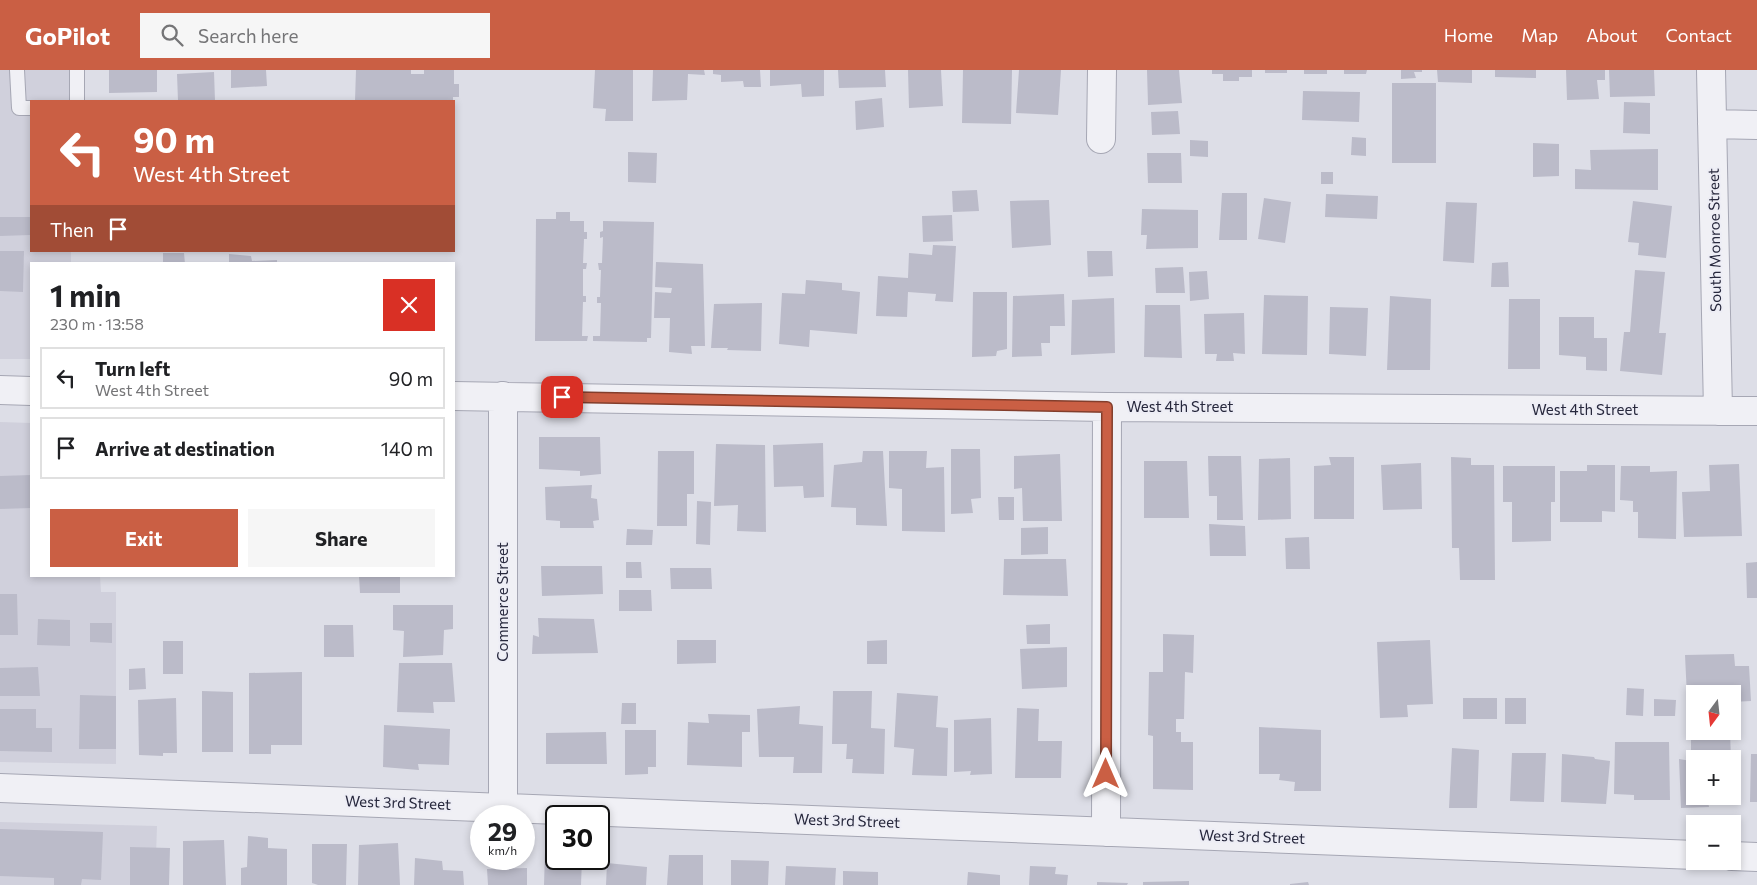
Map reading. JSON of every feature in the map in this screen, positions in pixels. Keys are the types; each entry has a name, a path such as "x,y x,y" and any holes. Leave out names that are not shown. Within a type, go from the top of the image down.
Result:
{"street":[{"path":"1101,139 1102,70"},
{"name":"South Monroe Street","path":"1711,70 1718,411"},
{"path":"1712,124 1757,125"},
{"path":"0,390 30,391"},
{"name":"West 4th Street","path":"455,396 1107,407 1757,411"},
{"name":"Commerce Street","path":"503,396 504,805"},
{"path":"1106,832 1107,407"},
{"name":"West 3rd Street","path":"0,788 470,807"},
{"name":"West 3rd Street","path":"535,809 1686,854"},
{"path":"1741,856 1757,857"}],"lane":[{"path":"17,70 19,108 30,108"},
{"path":"77,70 77,100"}],"shaded area":[{"path":"0,70 71,70 71,100 30,100 30,252 71,252 71,262 30,262 30,359 0,359"},
{"path":"0,422 30,423 30,577 100,577 101,592 116,592 116,764 0,762"},
{"path":"0,822 157,826 155,885 0,885"}],"building":[{"path":"109,70 157,70 157,92 109,93"},
{"path":"231,70 266,70 267,86 231,88"},
{"path":"356,70 411,70 411,74 424,74 424,70 454,70 454,84 459,84 459,97 453,97 453,100 355,100"},
{"path":"595,70 633,70 633,121 605,121 606,109 593,108"},
{"path":"653,70 704,70 705,75 688,74 687,100 652,101"},
{"path":"713,70 760,70 761,87 744,87 743,81 721,82 721,75 713,74"},
{"path":"770,70 824,70 824,96 802,97 801,84 770,86"},
{"path":"838,70 885,70 886,87 839,88"},
{"path":"908,70 941,70 943,106 909,108"},
{"path":"963,70 1012,70 1011,124 962,123"},
{"path":"1019,70 1061,70 1058,115 1016,113"},
{"path":"1147,70 1179,70 1182,103 1148,105"},
{"path":"1212,70 1252,70 1252,77 1239,77 1239,81 1223,81 1223,74 1212,74"},
{"path":"1265,70 1287,70 1287,73 1265,73"},
{"path":"1304,70 1327,70 1327,74 1304,74"},
{"path":"1344,70 1367,70 1366,74 1344,74"},
{"path":"1401,70 1422,70 1422,72 1414,72 1416,78 1401,79"},
{"path":"1437,70 1472,70 1472,83 1438,82"},
{"path":"1495,70 1536,70 1536,78 1495,77"},
{"path":"1566,70 1605,70 1605,80 1597,80 1599,99 1567,100"},
{"path":"1609,70 1654,70 1655,96 1610,97"},
{"path":"214,72 215,100 178,100 177,74"},
{"path":"1392,83 1436,83 1436,163 1392,163"},
{"path":"1303,91 1360,92 1359,122 1302,120"},
{"path":"882,98 884,127 856,130 855,101"},
{"path":"1624,102 1650,103 1650,134 1623,133"},
{"path":"1178,111 1180,134 1152,135 1151,112"},
{"path":"1352,137 1366,138 1366,156 1351,155"},
{"path":"1190,140 1208,141 1208,157 1190,156"},
{"path":"1533,143 1559,144 1559,176 1533,177"},
{"path":"1658,149 1658,190 1575,189 1575,169 1591,170 1590,150"},
{"path":"628,152 657,153 656,183 628,182"},
{"path":"1147,153 1181,153 1182,183 1148,183"},
{"path":"1321,172 1333,172 1333,184 1321,184"},
{"path":"977,190 979,211 953,212 952,191"},
{"path":"1222,193 1247,193 1247,240 1219,240"},
{"path":"1326,194 1378,196 1377,219 1325,217"},
{"path":"1264,198 1291,202 1285,243 1258,239"},
{"path":"1049,200 1051,245 1012,248 1010,201"},
{"path":"1633,201 1672,206 1666,258 1638,255 1639,243 1628,242"},
{"path":"1446,202 1477,203 1474,263 1443,261"},
{"path":"1142,209 1198,210 1198,248 1146,249 1147,235 1141,235"},
{"path":"556,212 570,212 570,221 584,221 584,232 587,232 587,239 584,239 583,263 587,263 586,269 583,269 583,296 586,296 586,302 583,302 582,336 588,336 587,341 535,341 536,219 556,219"},
{"path":"952,215 953,241 923,242 922,216"},
{"path":"0,217 30,217 30,235 0,236"},
{"path":"603,221 654,222 651,338 647,338 647,342 593,341 593,336 600,336 601,303 597,303 597,297 600,297 601,270 599,270 598,263 602,263 603,237 600,238 600,232 603,231"},
{"path":"933,245 956,246 953,302 935,301 936,294 908,292 907,317 876,316 878,276 908,278 909,253 932,255"},
{"path":"0,251 24,251 23,292 0,291"},
{"path":"1087,251 1112,251 1113,276 1088,277"},
{"path":"163,253 184,253 185,262 163,262"},
{"path":"229,254 251,256 252,261 277,260 277,262 229,262"},
{"path":"656,262 703,264 705,346 691,346 692,354 669,352 670,318 654,318 655,292 671,293 672,288 655,287"},
{"path":"1508,262 1509,287 1491,287 1492,263"},
{"path":"1183,267 1185,293 1156,293 1155,268"},
{"path":"1635,270 1665,272 1659,333 1666,333 1662,375 1620,371 1624,332 1630,332"},
{"path":"1207,271 1209,299 1190,301 1189,272"},
{"path":"806,280 842,283 842,290 860,292 857,334 810,330 809,347 779,344 782,293 805,294"},
{"path":"973,292 1007,292 1007,349 997,351 996,356 972,357"},
{"path":"1064,294 1065,326 1050,326 1050,343 1041,343 1042,356 1012,357 1013,296"},
{"path":"1264,295 1308,296 1307,355 1262,354"},
{"path":"1390,296 1431,299 1430,370 1387,370"},
{"path":"1114,298 1115,353 1071,355 1072,300"},
{"path":"1509,299 1540,299 1540,369 1508,369"},
{"path":"762,303 761,351 711,348 714,304"},
{"path":"1145,305 1180,305 1182,358 1144,357"},
{"path":"1330,307 1368,308 1366,356 1329,354"},
{"path":"1244,313 1245,354 1233,353 1234,361 1216,361 1217,354 1205,354 1204,314"},
{"path":"1559,317 1594,317 1594,338 1607,338 1607,371 1586,370 1586,357 1559,355"},
{"path":"539,437 600,437 601,474 580,476 580,471 539,469"},
{"path":"823,443 824,497 804,498 803,486 774,487 773,445"},
{"path":"716,444 765,445 766,532 737,531 738,505 714,506"},
{"path":"951,449 980,449 981,498 971,499 973,513 951,514"},
{"path":"658,451 694,451 694,494 687,494 687,526 657,526"},
{"path":"863,451 883,451 887,526 856,525 856,508 831,507 834,465 862,462"},
{"path":"889,451 927,451 926,468 944,467 945,532 902,531 902,489 889,488"},
{"path":"1060,454 1062,521 1023,521 1022,488 1014,489 1014,456"},
{"path":"1208,456 1241,456 1243,520 1217,520 1217,496 1209,496"},
{"path":"1329,457 1354,457 1354,519 1314,519 1314,466 1331,465"},
{"path":"1451,457 1471,458 1471,465 1494,465 1495,580 1460,580 1459,548 1452,548"},
{"path":"1290,458 1291,519 1258,520 1259,459"},
{"path":"1144,461 1187,461 1189,518 1144,518"},
{"path":"1421,463 1422,509 1383,510 1381,465"},
{"path":"1739,464 1742,536 1684,537 1682,492 1710,491 1709,465"},
{"path":"1587,465 1615,465 1615,512 1602,511 1602,522 1560,522 1560,471 1587,471"},
{"path":"1503,466 1555,466 1555,502 1551,502 1551,541 1512,542 1512,502 1503,502"},
{"path":"1621,466 1650,466 1650,472 1677,471 1676,539 1638,538 1638,512 1633,512 1633,501 1620,500"},
{"path":"30,475 30,508 0,509 0,476"},
{"path":"592,485 591,498 597,499 599,520 593,521 594,528 560,528 560,521 546,520 545,487"},
{"path":"998,497 1014,497 1014,520 999,520"},
{"path":"697,501 711,502 710,545 696,544"},
{"path":"1209,524 1245,526 1246,556 1210,556"},
{"path":"1048,527 1048,554 1021,555 1021,528"},
{"path":"627,529 653,530 652,545 626,545"},
{"path":"1309,537 1310,569 1286,569 1285,538"},
{"path":"1004,559 1066,559 1068,596 1003,595"},
{"path":"626,562 641,562 642,578 626,578"},
{"path":"1757,562 1757,598 1747,598 1746,563"},
{"path":"541,566 602,566 603,594 542,596"},
{"path":"670,568 711,568 712,589 671,589"},
{"path":"359,577 400,577 400,593 360,593"},
{"path":"619,590 651,590 652,611 619,611"},
{"path":"0,594 17,594 18,635 0,635"},
{"path":"393,605 453,605 453,629 444,630 443,655 403,657 404,631 393,630"},
{"path":"538,618 594,619 598,653 532,654 533,635 539,637"},
{"path":"38,619 70,620 70,646 37,645"},
{"path":"90,623 112,623 112,643 90,642"},
{"path":"1050,624 1050,644 1027,644 1026,625"},
{"path":"324,625 353,625 354,657 324,657"},
{"path":"1163,634 1194,635 1193,673 1185,672 1184,719 1176,719 1176,732 1181,732 1181,742 1193,742 1193,790 1153,789 1153,736 1148,735 1149,672 1163,672"},
{"path":"677,640 716,640 716,663 677,664"},
{"path":"887,640 887,664 867,664 867,641"},
{"path":"1430,640 1433,704 1407,705 1408,717 1380,718 1377,642"},
{"path":"163,641 183,641 183,674 163,674"},
{"path":"1067,647 1067,687 1022,689 1020,649"},
{"path":"1734,654 1735,666 1749,666 1751,701 1741,702 1741,685 1686,685 1685,655"},
{"path":"399,663 452,663 455,702 433,702 434,713 397,712"},
{"path":"38,667 40,696 0,696 0,668"},
{"path":"145,668 146,689 129,690 129,669"},
{"path":"302,672 302,745 271,745 271,754 249,754 249,673"},
{"path":"1627,688 1644,689 1643,716 1626,715"},
{"path":"202,691 233,692 233,752 202,752"},
{"path":"833,691 872,691 871,728 885,729 884,774 852,773 853,759 846,759 847,744 832,744"},
{"path":"897,693 938,696 936,727 948,728 947,776 912,775 914,749 894,747"},
{"path":"80,695 116,696 116,749 79,749"},
{"path":"176,698 177,753 163,753 163,756 139,755 138,700"},
{"path":"1463,698 1497,698 1497,719 1463,719"},
{"path":"1505,698 1526,698 1526,724 1505,724"},
{"path":"1654,699 1676,700 1675,716 1654,716"},
{"path":"622,703 636,703 636,724 621,724"},
{"path":"800,706 799,724 823,726 822,773 793,773 794,757 759,757 757,709"},
{"path":"1017,708 1039,709 1038,741 1062,741 1061,778 1015,778"},
{"path":"0,709 36,709 36,728 52,728 52,752 0,751"},
{"path":"708,714 750,715 750,732 742,732 742,767 687,765 688,722 709,723"},
{"path":"991,718 992,774 970,775 971,771 954,772 954,720"},
{"path":"384,725 450,729 449,765 418,764 419,770 383,767"},
{"path":"1259,727 1321,730 1321,791 1294,791 1295,782 1279,780 1280,774 1259,774"},
{"path":"625,730 656,730 656,767 648,767 648,774 625,775"},
{"path":"606,732 607,764 546,764 546,733"},
{"path":"1691,740 1730,740 1731,750 1691,750"},
{"path":"1615,742 1669,742 1670,800 1634,800 1634,795 1614,794"},
{"path":"1452,748 1479,750 1477,808 1449,808"},
{"path":"1512,753 1546,753 1544,802 1510,801"},
{"path":"1562,754 1594,757 1595,759 1610,761 1606,804 1561,802"},
{"path":"1751,754 1757,754 1757,802 1750,802"},
{"path":"1679,759 1686,760 1686,805 1709,805 1709,807 1681,808"},
{"path":"0,829 103,832 101,880 82,879 81,885 54,885 54,878 0,876"},
{"path":"248,836 268,838 268,848 287,849 287,885 241,885 241,868 247,867"},
{"path":"224,840 226,885 183,885 183,841"},
{"path":"398,843 400,885 358,885 359,845"},
{"path":"312,844 347,844 346,885 318,885 312,883"},
{"path":"130,847 170,848 169,885 130,885"},
{"path":"545,852 545,870 582,870 581,885 544,885"},
{"path":"669,855 703,855 703,885 667,885"},
{"path":"415,858 442,861 443,870 463,871 464,885 414,885"},
{"path":"731,860 769,861 768,885 731,885"},
{"path":"610,863 647,867 646,885 606,885 607,870 610,870"},
{"path":"786,866 836,868 835,885 785,885"},
{"path":"1030,866 1056,867 1055,874 1068,875 1067,885 1029,885"},
{"path":"487,870 527,870 527,885 488,885"},
{"path":"843,871 878,872 878,885 843,885"},
{"path":"968,872 1000,875 1000,885 967,885"},
{"path":"1189,881 1189,885 1143,885 1143,882"},
{"path":"1097,882 1128,883 1127,885 1097,885"},
{"path":"1308,882 1309,885 1290,885 1290,884"}],"route":[{"path":"562,397 1107,407 1106,774"}]}
